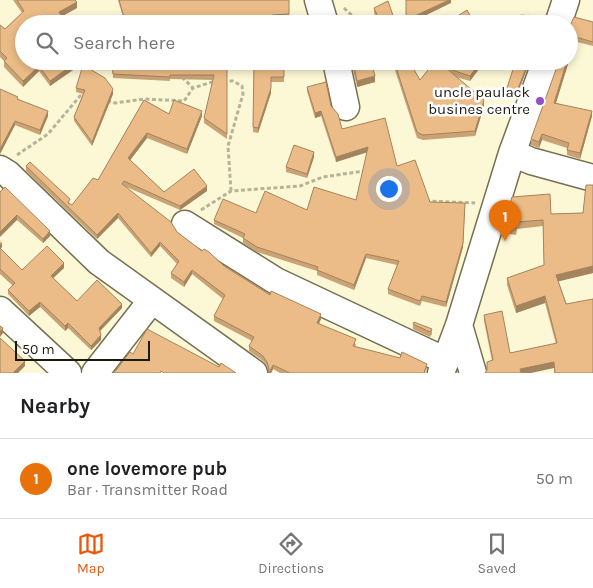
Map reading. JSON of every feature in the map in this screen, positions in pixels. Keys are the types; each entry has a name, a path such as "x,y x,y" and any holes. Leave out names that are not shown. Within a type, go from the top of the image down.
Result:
{"street":[{"path":"338,70 346,106"},
{"path":"185,224 276,281 443,367 459,325 512,153 543,70"},
{"path":"512,153 531,161 593,178"},
{"path":"7,164 8,174 99,262 254,373"},
{"path":"95,373 152,300"},
{"path":"0,310 67,373"},
{"path":"459,325 473,373"}],"path":[{"path":"328,10 340,15"},
{"path":"542,15 562,14"},
{"path":"182,71 182,78 193,88"},
{"path":"100,100 115,103 144,99 184,100 193,88 217,81 233,81 242,86 244,94 228,146 231,191"},
{"path":"7,164 48,134 80,96 89,97"},
{"path":"185,224 191,216 231,191 300,186 322,177 369,171"},
{"path":"422,201 496,204"}],"building":[{"path":"17,0 75,0 77,2 59,12 61,15 20,15 24,11"},
{"path":"119,0 289,0 289,14 123,15"},
{"path":"406,0 449,0 417,15 406,15"},
{"path":"388,1 393,15 377,15 374,8"},
{"path":"467,10 470,15 459,15"},
{"path":"578,18 593,22 593,42 578,38"},
{"path":"15,20 15,70 35,70 23,81 4,61 7,58 0,51 0,25 5,29"},
{"path":"42,70 65,70 50,81"},
{"path":"81,70 91,70 105,78 113,89 92,142 74,117 85,90 76,88"},
{"path":"113,70 227,70 227,134 204,118 214,75 170,75 170,77 113,74"},
{"path":"254,70 284,70 284,77 271,77 271,88 258,128 253,127"},
{"path":"355,70 373,70 375,76 357,81"},
{"path":"397,70 414,70 420,80 428,70 448,70 484,100 475,131 423,135 417,132"},
{"path":"452,70 474,70 470,76"},
{"path":"513,70 525,70 517,91 507,88"},
{"path":"556,70 564,70 554,103 592,111 580,153 567,150 569,143 542,134 539,142 531,139"},
{"path":"326,82 331,106 338,114 342,129 385,118 397,166 415,160 430,202 465,203 463,243 446,302 422,296 420,301 388,289 399,261 366,254 354,285 317,270 318,267 257,247 243,238 245,234 214,220 223,199 256,213 265,191 307,210 314,187 356,200 368,147 336,157 321,111 315,113 307,87"},
{"path":"0,89 18,97 17,99 48,111 40,130 15,121 0,149"},
{"path":"144,100 169,114 174,100 202,111 187,149 147,133 128,158 164,192 194,169 207,186 180,206 124,181 122,184 171,222 177,232 202,251 204,249 209,252 224,266 270,295 271,291 321,314 317,323 356,339 353,346 400,358 402,352 427,364 424,373 290,373 273,365 268,373 267,362 263,356 249,346 254,337 214,316 225,295 192,270 184,282 171,273 179,261 160,242 151,253 118,213 97,235 26,166 30,162 70,199 68,203 72,205 93,178 98,180"},
{"path":"294,145 314,152 307,174 286,167"},
{"path":"586,185 593,185 593,266 556,275 566,304 593,299 593,373 555,373 554,362 520,369 521,373 485,373 487,362 493,360 484,315 502,311 510,353 557,343 545,296 516,306 507,278 544,265 543,220 517,222 516,229 503,226 512,197 550,194 551,214 583,213"},
{"path":"5,187 50,231 43,239 17,215 0,232 0,192"},
{"path":"47,246 64,263 51,276 77,301 97,280 122,304 99,328 101,335 91,346 68,323 65,326 40,302 29,311 8,290 15,283 0,269 0,248 22,270"},
{"path":"414,322 432,329 430,332 413,324"},
{"path":"147,329 219,367 221,363 236,373 164,373 161,371 160,373 114,373 130,352 133,354"},
{"path":"0,338 25,361 13,373 0,373"}],"place":[{"name":"uncle paulack busines centre","path":"540,101"},
{"name":"one lovemore pub","path":"505,241"}]}
